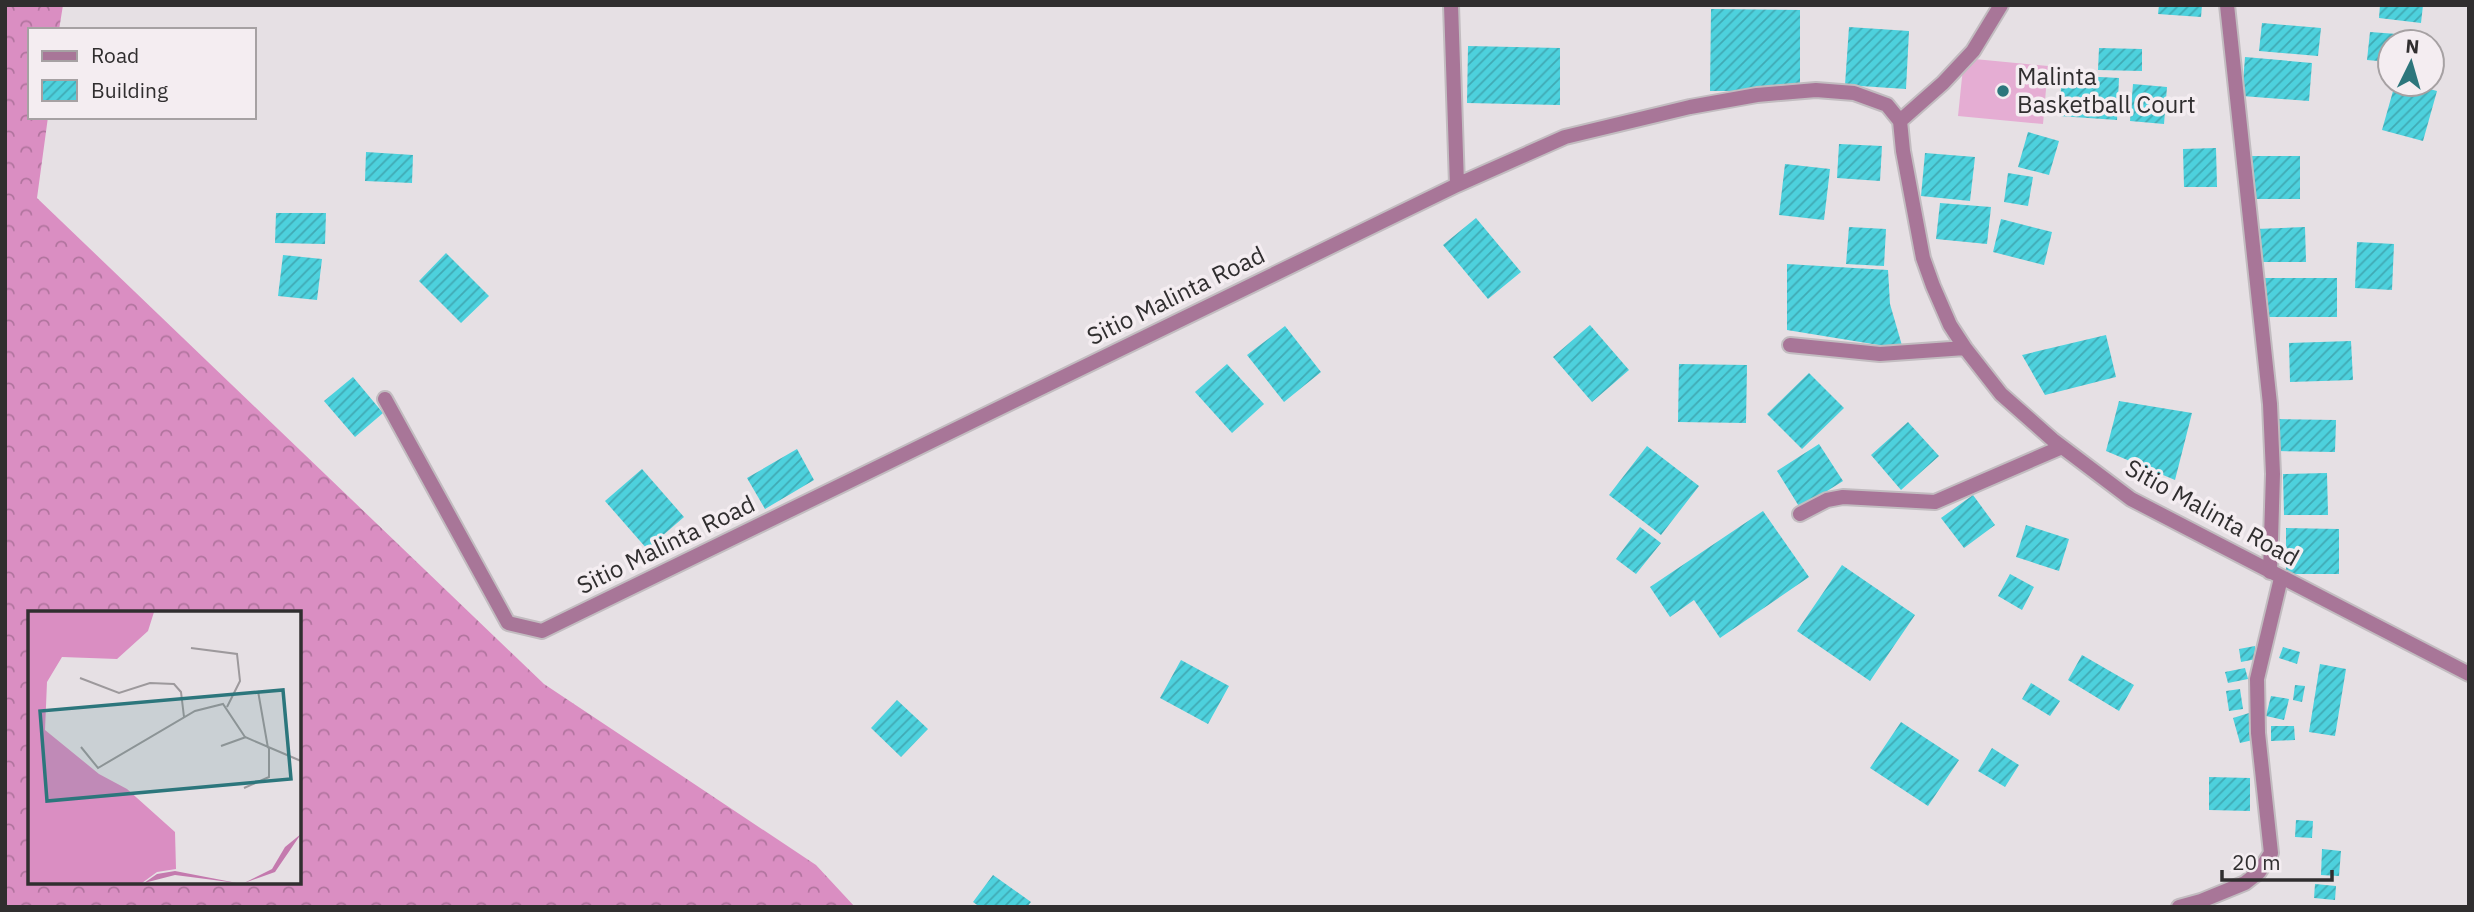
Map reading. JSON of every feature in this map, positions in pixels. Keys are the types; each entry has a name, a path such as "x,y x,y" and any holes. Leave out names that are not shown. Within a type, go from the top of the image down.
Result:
{"street":[{"path":"1451,5 1457,185"},
{"path":"1900,121 1944,83 1973,51 2001,5"},
{"path":"2179,907 2245,883 2259,872 2270,853 2258,733 2257,679 2275,575 2270,404 2227,5"},
{"name":"Sitio Malinta Road","path":"385,399 508,623 542,631 1457,185 1565,138 1690,107 1757,95 1816,90 1854,93 1886,105 1900,121 1923,258 1950,325 2001,394 2062,447 2131,499 2469,674"},
{"path":"1790,345 1880,354 1965,348"},
{"path":"1800,514 1827,500 1843,497 1935,502 2062,447"}],"green space":[{"path":"5,5 63,5 59,28 28,28 28,119 48,119 37,198 544,684 816,865 855,907 5,907"}],"shaded area":[{"name":"Malinta Basketball Court","path":"1964,58 2048,66 2043,124 1958,116"}],"building":[{"path":"2159,5 2202,5 2201,17 2158,14"},
{"path":"2380,5 2423,5 2421,23 2379,18"},
{"path":"1711,9 1800,10 1800,91 1710,91"},
{"path":"2262,23 2321,28 2318,56 2259,51"},
{"path":"1849,27 1909,31 1906,89 1845,85"},
{"path":"2370,32 2376,32 2376,61 2367,60"},
{"path":"1468,46 1560,48 1560,105 1467,103"},
{"path":"2099,48 2142,49 2142,71 2098,70"},
{"path":"2245,57 2312,63 2309,101 2242,96"},
{"path":"2062,75 2119,78 2117,120 2059,116"},
{"path":"2133,84 2167,87 2164,124 2130,121"},
{"path":"2391,98 2435,98 2423,141 2382,130"},
{"path":"2028,132 2059,141 2049,175 2018,167"},
{"path":"1839,144 1882,146 1880,181 1837,178"},
{"path":"2216,148 2217,187 2184,187 2183,149"},
{"path":"366,152 413,155 412,183 365,181"},
{"path":"1925,153 1975,157 1970,201 1921,196"},
{"path":"2248,156 2300,156 2300,199 2249,199"},
{"path":"1785,164 1830,169 1824,220 1779,215"},
{"path":"2008,173 2033,177 2028,206 2004,202"},
{"path":"1940,203 1991,207 1987,244 1936,239"},
{"path":"276,213 326,213 325,244 275,243"},
{"path":"1476,218 1521,272 1488,299 1443,245"},
{"path":"2001,219 2052,232 2044,265 1993,252"},
{"path":"1849,227 1886,229 1884,266 1846,264"},
{"path":"2305,227 2306,262 2256,262 2256,229"},
{"path":"2357,242 2394,244 2392,290 2355,288"},
{"path":"446,253 489,296 461,323 419,281"},
{"path":"283,255 322,259 317,300 278,296"},
{"path":"1787,264 1888,270 1890,304 1903,349 1787,330"},
{"path":"2264,278 2337,278 2337,317 2264,317"},
{"path":"1590,325 1629,370 1592,402 1553,357"},
{"path":"1285,326 1321,372 1284,402 1247,355"},
{"path":"2106,335 2116,377 2045,395 2022,355"},
{"path":"2351,341 2353,380 2290,382 2289,343"},
{"path":"1227,364 1264,404 1232,433 1195,392"},
{"path":"1679,364 1747,365 1746,423 1678,422"},
{"path":"1809,373 1844,408 1802,449 1767,414"},
{"path":"353,377 383,413 355,437 324,401"},
{"path":"2119,401 2192,413 2175,480 2106,451"},
{"path":"2277,419 2336,420 2335,452 2276,451"},
{"path":"1908,422 1939,456 1901,490 1871,455"},
{"path":"1819,444 1843,481 1800,508 1777,471"},
{"path":"1647,446 1699,486 1661,535 1609,495"},
{"path":"797,449 814,480 765,509 747,478"},
{"path":"642,469 684,517 647,549 605,501"},
{"path":"2327,473 2328,515 2284,515 2283,474"},
{"path":"1973,495 1995,525 1964,548 1941,518"},
{"path":"1763,511 1809,577 1720,638 1694,600 1670,617 1650,587"},
{"path":"2026,525 2069,539 2059,571 2016,557"},
{"path":"1640,527 1661,543 1636,574 1616,559"},
{"path":"2286,528 2339,529 2339,574 2286,574"},
{"path":"1842,565 1915,615 1870,681 1797,631"},
{"path":"2010,574 2034,587 2022,610 1998,596"},
{"path":"2255,646 2256,659 2241,662 2239,649"},
{"path":"2283,647 2300,652 2297,664 2279,658"},
{"path":"2082,655 2134,685 2119,711 2068,680"},
{"path":"1181,660 1229,686 1208,724 1160,698"},
{"path":"2320,664 2346,669 2335,736 2309,732"},
{"path":"2245,668 2248,679 2228,683 2225,672"},
{"path":"2031,683 2060,701 2050,716 2022,699"},
{"path":"2295,685 2305,686 2302,702 2293,700"},
{"path":"2240,689 2243,709 2229,711 2226,691"},
{"path":"2271,696 2289,699 2284,720 2266,716"},
{"path":"897,700 928,729 901,757 871,728"},
{"path":"2249,713 2257,739 2240,743 2233,718"},
{"path":"1901,722 1959,760 1928,806 1870,768"},
{"path":"2271,726 2294,726 2295,740 2271,741"},
{"path":"1992,748 2019,765 2005,787 1978,771"},
{"path":"2209,777 2250,778 2250,811 2209,810"},
{"path":"2296,820 2313,821 2312,838 2295,837"},
{"path":"2322,849 2341,851 2339,876 2321,875"},
{"path":"993,875 1031,902 1027,907 980,907 973,902"},
{"path":"2315,884 2336,886 2335,900 2314,898"}],"place":[{"name":"Malinta Basketball Court","path":"2003,91"}]}
